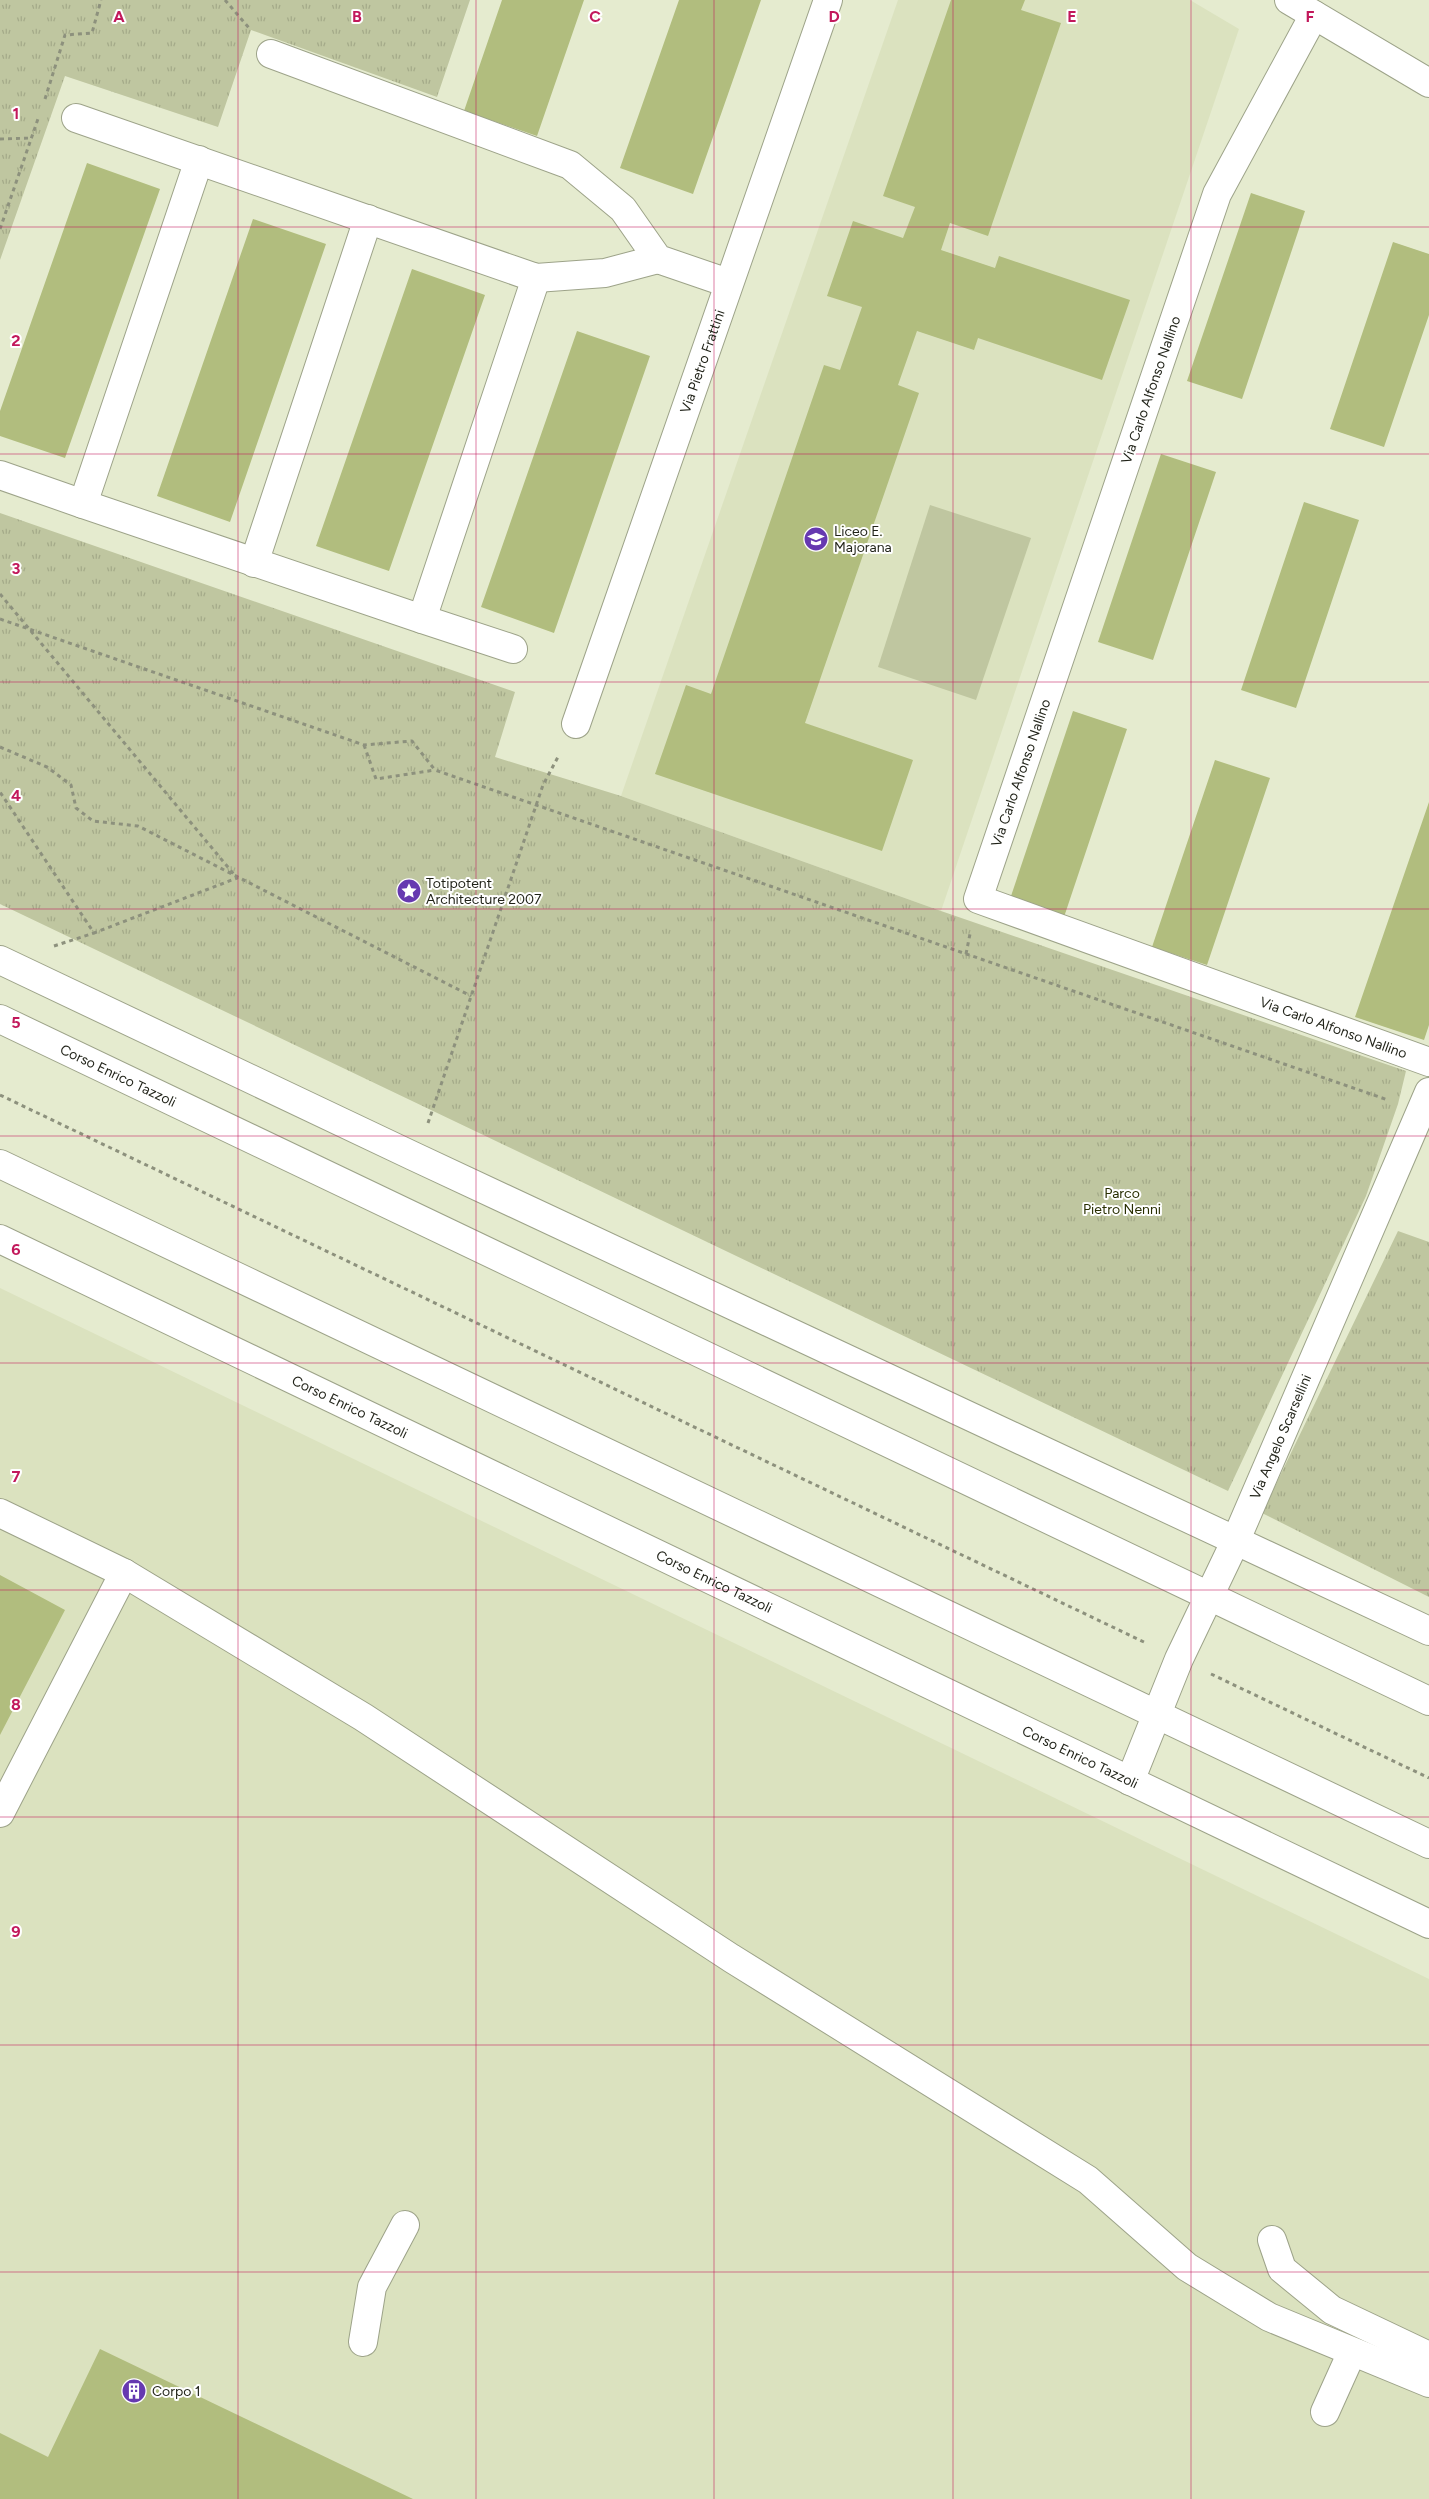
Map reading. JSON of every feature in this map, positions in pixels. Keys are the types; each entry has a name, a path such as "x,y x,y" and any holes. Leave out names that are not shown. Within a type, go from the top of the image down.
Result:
{"street":[{"name":"Via Pietro Frattini","path":"576,724 828,0"},
{"path":"1289,0 1429,83"},
{"name":"Via Carlo Alfonso Nallino","path":"1314,15 1217,194 978,899 1429,1062"},
{"path":"271,54 570,165 623,209 658,258 728,284"},
{"path":"76,118 536,278 605,273 658,258"},
{"path":"83,504 199,160"},
{"path":"254,563 368,219"},
{"path":"422,619 536,278"},
{"path":"0,475 254,563 513,649"},
{"path":"0,960 1235,1542 1429,1631"},
{"name":"Corso Enrico Tazzoli","path":"0,1019 1429,1702"},
{"name":"Via Angelo Scarsellini","path":"1130,1781 1179,1659 1235,1542 1424,1102"},
{"path":"0,1164 1429,1844"},
{"name":"Corso Enrico Tazzoli","path":"0,1239 1429,1924"},
{"path":"0,1513 124,1573 363,1717 731,1958 1088,2180 1188,2267 1269,2317 1429,2383"},
{"path":"0,1813 124,1573"},
{"path":"363,2342 372,2287 405,2225"},
{"path":"1272,2240 1282,2268 1332,2310 1429,2356"},
{"path":"1325,2412 1352,2352"}],"path":[{"path":"0,139 32,138"},
{"path":"0,594 237,878"},
{"path":"0,619 364,745 412,741 435,770"},
{"path":"413,1156 433,1112 470,996 543,785 576,724"},
{"path":"364,745 376,778 435,770 1424,1102"},
{"path":"0,748 47,767 71,785 76,808 93,821 138,826 470,996"},
{"path":"0,792 94,933 237,878"},
{"path":"0,1095 1429,1778"}],"shaded area":[{"path":"898,0 1190,0 1239,29 941,911 621,796"},
{"path":"0,1288 1429,1979 1429,2499 0,2499"}],"green space":[{"path":"0,0 470,0 437,97 251,30 218,127 65,76 0,260"},
{"path":"930,505 1031,538 976,700 878,667"},
{"name":"Parco Pietro Nenni","path":"0,513 515,692 495,757 621,796 941,911 1406,1071 1398,1104 1366,1196 1228,1491 0,904"},
{"path":"1398,1231 1429,1242 1429,1597 1262,1513"}],"building":[{"path":"502,0 584,0 537,136 464,111"},
{"path":"679,0 761,0 693,194 620,168"},
{"name":"Liceo E. Majorana","path":"951,0 1025,0 1021,10 1061,23 988,236 950,223 941,250 995,268 999,256 1130,300 1102,380 978,338 974,350 917,331 898,385 919,393 805,723 913,760 882,851 655,774 686,685 711,694 824,365 840,370 862,307 827,296 853,221 903,238 915,207 883,196"},
{"path":"87,163 160,189 65,458 0,436 0,411"},
{"path":"1251,193 1305,211 1242,399 1187,381"},
{"path":"253,219 326,244 230,522 157,496"},
{"path":"1393,242 1429,254 1429,315 1384,447 1330,429"},
{"path":"412,269 485,295 389,571 316,546"},
{"path":"577,331 650,356 554,633 481,607"},
{"path":"1161,454 1216,472 1153,660 1098,642"},
{"path":"1304,502 1359,520 1296,708 1241,690"},
{"path":"1073,711 1127,729 1064,917 1010,899"},
{"path":"1215,760 1270,778 1207,965 1152,947"},
{"path":"1429,802 1429,1025 1424,1040 1355,1017"},
{"path":"0,1575 65,1610 0,1735"},
{"name":"Corpo 1","path":"100,2349 413,2499 0,2499 0,2433 48,2457"}],"place":[{"name":"Liceo E. Majorana","path":"816,539"},
{"name":"Totipotent Architecture 2007","path":"409,891"},
{"name":"Corpo 1","path":"134,2391"}]}
